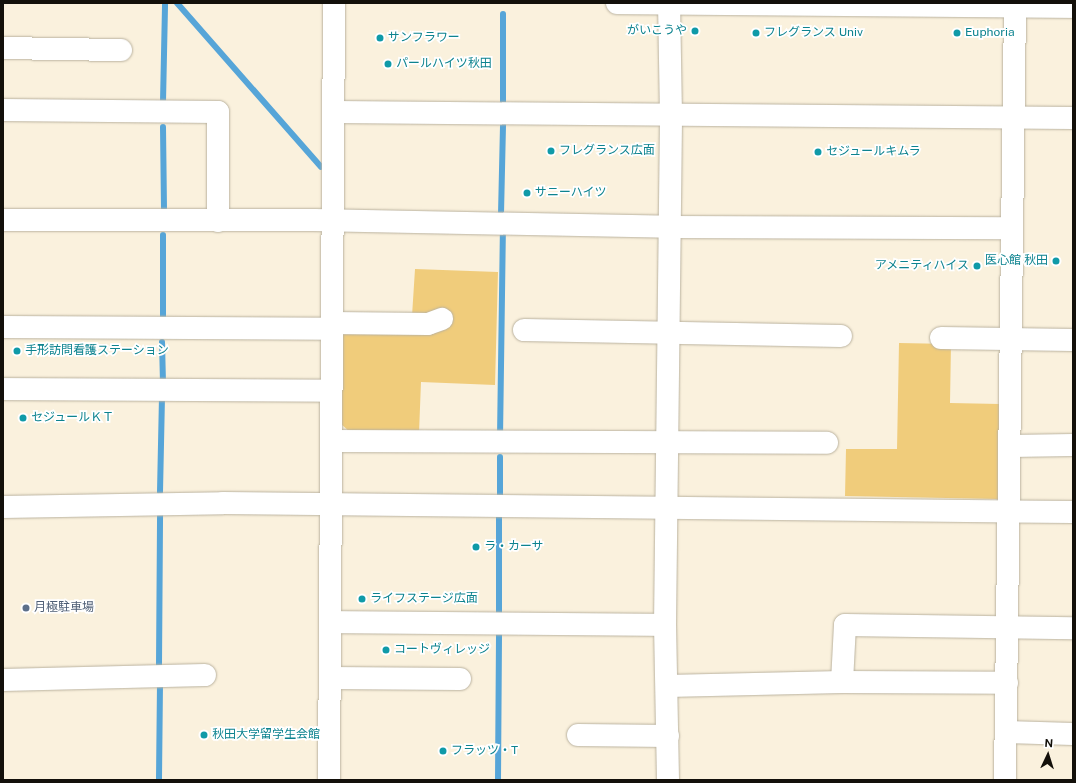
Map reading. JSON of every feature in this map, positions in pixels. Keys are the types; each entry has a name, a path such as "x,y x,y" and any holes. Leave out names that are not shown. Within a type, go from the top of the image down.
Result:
{"street":[{"path":"329,780 332,441 331,326 335,112 334,3"},
{"path":"617,3 1014,5 1073,7"},
{"path":"668,780 665,625 668,510 672,116 669,3"},
{"path":"1005,780 1010,511 1010,339 1014,5"},
{"path":"3,48 121,50"},
{"path":"3,110 218,112 218,221"},
{"path":"335,112 672,116 1073,118"},
{"path":"3,220 333,220 670,226 1012,228"},
{"path":"3,327 331,326 428,324 442,319"},
{"path":"524,330 841,336"},
{"path":"941,338 1073,340"},
{"path":"3,389 331,391"},
{"path":"332,441 827,443"},
{"path":"1010,446 1073,446"},
{"path":"3,507 331,504 668,510 1073,512"},
{"path":"331,622 665,625"},
{"path":"842,682 845,625 1073,628"},
{"path":"3,680 205,675"},
{"path":"330,678 460,679"},
{"path":"667,686 842,682 1007,683"},
{"path":"1006,732 1073,734"},
{"path":"578,735 668,736"}],"shaded area":[{"path":"415,269 498,272 495,385 421,382 419,433 350,432 341,424 341,329 412,316"},
{"path":"899,343 951,344 950,403 1000,404 998,499 845,496 846,449 897,449"}],"waterway":[{"path":"163,102 165,3"},
{"path":"177,3 321,167"},
{"path":"503,14 503,104"},
{"path":"501,214 503,123"},
{"path":"163,127 164,208"},
{"path":"500,438 503,232"},
{"path":"163,235 163,319"},
{"path":"162,342 163,383"},
{"path":"160,492 162,399"},
{"path":"500,457 500,497"},
{"path":"499,514 499,616"},
{"path":"159,666 160,515"},
{"path":"498,780 499,633"},
{"path":"159,779 160,683"}],"place":[{"name":"がいこうや","path":"695,31"},
{"name":"フレグランス Univ","path":"756,33"},
{"name":"Euphoria","path":"957,33"},
{"name":"サンフラワー","path":"380,38"},
{"name":"パールハイツ秋田","path":"388,64"},
{"name":"フレグランス広面","path":"551,151"},
{"name":"セジュールキムラ","path":"818,152"},
{"name":"サニーハイツ","path":"527,193"},
{"name":"医心館 秋田","path":"1056,261"},
{"name":"アメニティハイス","path":"977,266"},
{"name":"手形訪問看護ステーション","path":"17,351"},
{"name":"セジュールＫＴ","path":"23,418"},
{"name":"ラ・カーサ","path":"476,547"},
{"name":"ライフステージ広面","path":"362,599"},
{"name":"月極駐車場","path":"26,608"},
{"name":"コートヴィレッジ","path":"386,650"},
{"name":"秋田大学留学生会館","path":"204,735"},
{"name":"フラッツ・T","path":"443,751"}]}
